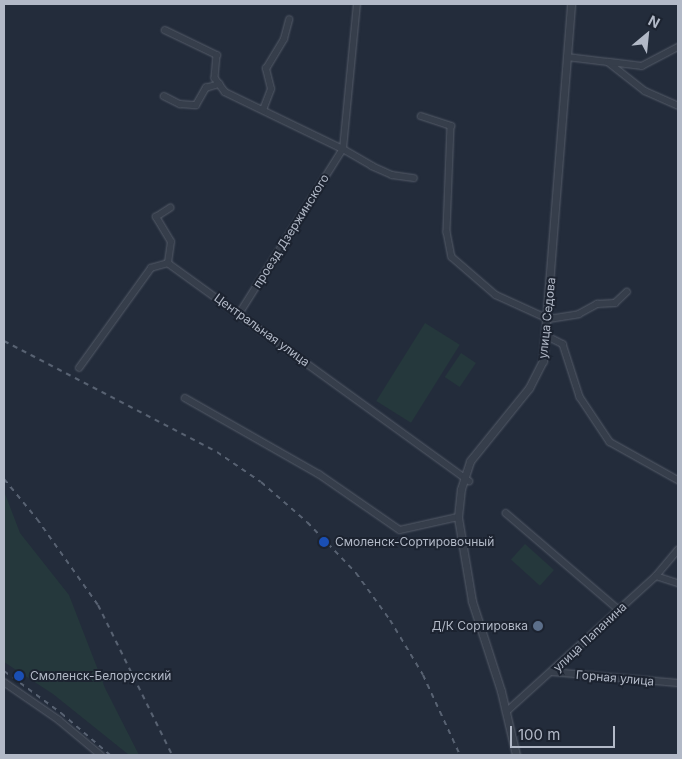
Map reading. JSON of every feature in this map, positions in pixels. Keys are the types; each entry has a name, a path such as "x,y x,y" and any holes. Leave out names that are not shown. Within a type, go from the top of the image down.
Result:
{"street":[{"path":"343,149 356,4"},
{"name":"улица Седова","path":"516,755 501,691 472,601 458,517 470,461 529,388 543,361 549,318 571,4"},
{"path":"263,110 271,88 266,69 284,39 289,20"},
{"path":"165,30 218,55 214,78 225,92 392,175 414,178"},
{"path":"567,57 642,66 678,48"},
{"path":"608,62 645,92 678,106"},
{"path":"164,96 180,104 196,105 206,88 219,84"},
{"path":"421,116 451,126 447,232 452,257 496,295 549,318 579,314 597,304 615,303 627,292"},
{"name":"проезд Дзержинского","path":"239,314 343,149"},
{"path":"79,368 151,268 168,263 171,242 156,217 170,208"},
{"name":"Центральная улица","path":"168,263 467,479"},
{"path":"547,336 563,344 580,397 610,442 678,480"},
{"path":"185,398 319,474 400,530 458,517"},
{"path":"506,513 619,610"},
{"name":"улица Папанина","path":"506,712 656,576 678,550"},
{"path":"656,576 678,582"},
{"name":"Горная улица","path":"552,672 678,683"},
{"path":"4,682 59,720 101,755"}],"green space":[{"path":"425,323 460,345 411,423 376,401"},
{"path":"461,353 476,363 460,387 445,377"},
{"path":"4,491 20,533 69,595 105,688 139,755 129,755 53,694 4,662"},
{"path":"525,544 554,570 540,586 511,560"}],"railway":[{"path":"4,341 217,452 261,482 307,522 356,573 390,620 423,675 460,755"},
{"path":"4,479 37,519 98,605 172,755"},
{"path":"4,671 61,713 110,755"}],"place":[{"name":"Смоленск-Сортировочный","path":"324,542"},
{"name":"Д/К Сортировка","path":"538,626"},
{"name":"Смоленск-Белорусский","path":"19,676"}]}
